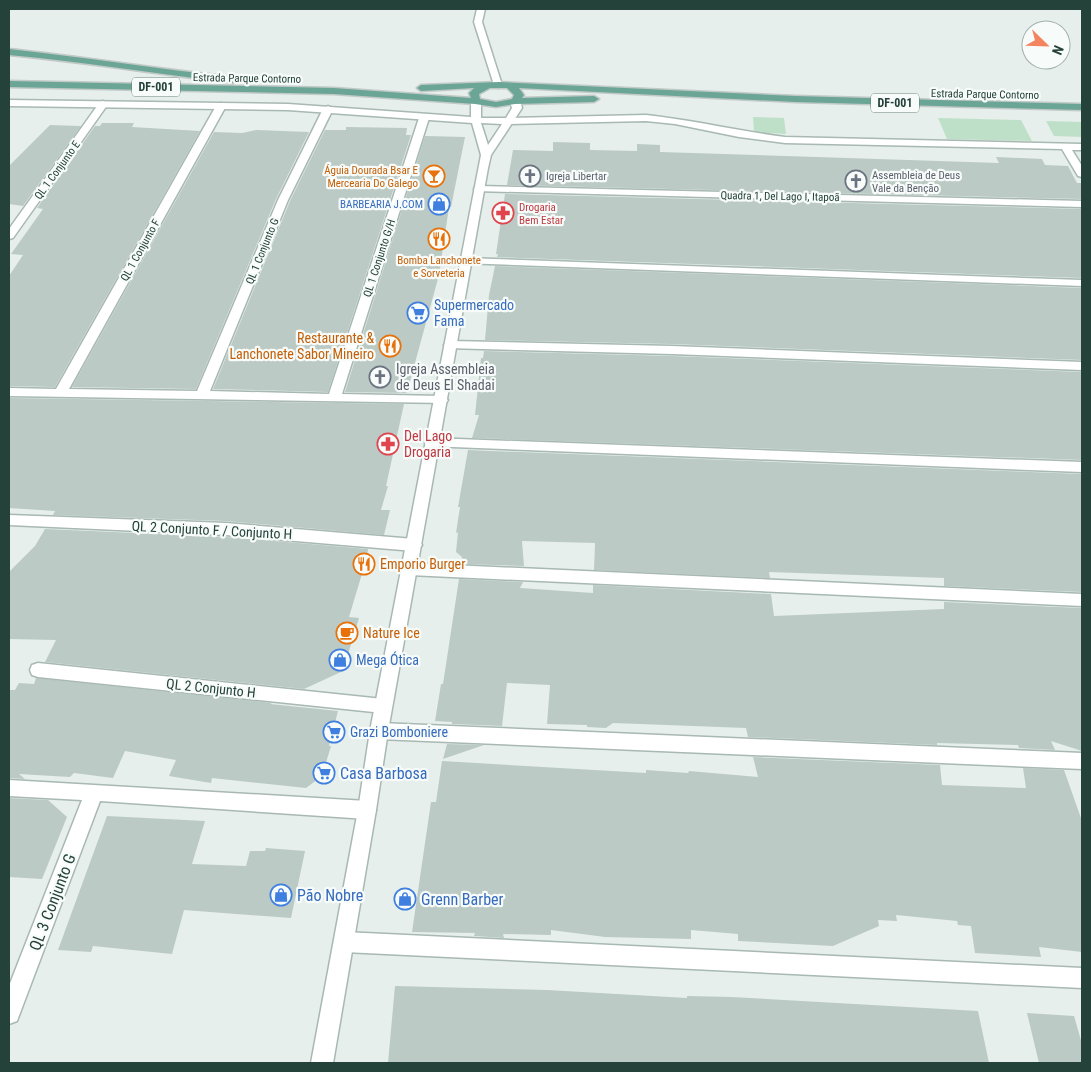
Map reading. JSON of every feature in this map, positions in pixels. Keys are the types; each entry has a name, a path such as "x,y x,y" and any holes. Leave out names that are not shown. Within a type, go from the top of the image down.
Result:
{"main road":[{"path":"9,52 91,60 214,78 267,82 304,90"},
{"name":"Estrada Parque Contorno","path":"9,84 334,91 476,101"},
{"name":"DF-001","path":"484,85 509,85"},
{"path":"476,101 474,93 484,85"},
{"name":"Estrada Parque Contorno","path":"334,91 484,85"},
{"path":"509,85 519,95 515,101"},
{"name":"Estrada Parque Contorno","path":"509,85 708,97 937,105 1082,107"},
{"name":"Estrada Parque Contorno","path":"515,101 708,97"},
{"name":"DF-001","path":"476,101 495,105 515,101"}],"street":[{"path":"481,9 478,22 498,85"},
{"path":"476,101 476,121 486,156"},
{"path":"322,1063 367,810 383,706 479,189 486,156 517,108 515,101"},
{"path":"9,103 328,109 476,121 646,118 785,140 1082,147"},
{"name":"QL 1 Conjunto E","path":"9,236 103,104"},
{"name":"QL 1 Conjunto F","path":"60,394 221,106"},
{"name":"QL 1 Conjunto G","path":"202,396 283,200 328,109"},
{"name":"QL 1 Conjunto G/H","path":"334,398 424,118"},
{"path":"1065,147 1082,174"},
{"name":"Quadra 1, Del Lago I, Itapoã","path":"479,189 1082,204"},
{"path":"465,261 1082,283"},
{"path":"450,345 672,350 1082,366"},
{"path":"9,392 441,400"},
{"path":"432,443 1082,467"},
{"name":"QL 2 Conjunto F / Conjunto H","path":"9,520 226,529 414,545"},
{"path":"409,569 1082,600"},
{"name":"QL 2 Conjunto H","path":"38,670 383,706"},
{"path":"379,731 1082,761"},
{"path":"9,788 367,810"},
{"name":"QL 3 Conjunto G","path":"9,1013 94,792"},
{"path":"344,942 1082,978"}],"green space":[{"path":"753,117 784,118 786,134 754,132"},
{"path":"938,118 1021,120 1032,141 947,139"},
{"path":"1046,121 1082,122 1082,137 1054,136"}],"building":[{"path":"102,123 134,123 132,127 200,131 55,387 9,386 9,276 23,255 11,254 43,209 37,208 95,126 100,126"},
{"path":"50,125 81,126 23,206 9,204 9,166"},
{"path":"346,127 407,128 406,135 411,135 328,392 213,389 290,201 325,130 346,130"},
{"path":"256,130 309,132 276,199 196,389 72,387 214,132 242,133"},
{"path":"425,136 465,137 451,207 449,207 439,275 407,393 345,392"},
{"path":"553,142 590,143 590,150 637,151 637,144 660,145 660,152 999,163 996,157 1042,159 1045,165 1068,166 1077,183 1082,183 1082,199 507,185 513,150 553,151"},
{"path":"505,194 1082,209 1082,278 497,257"},
{"path":"495,266 1082,288 1082,360 672,344 485,340 489,295"},
{"path":"484,351 672,356 1082,372 1082,460 472,438 479,415 475,415 481,358 483,358"},
{"path":"9,398 404,404 386,486 388,486 381,510 390,510 384,535 226,521 53,515 55,511 9,508"},
{"path":"468,450 1082,474 1082,592 944,586 944,578 769,572 770,578 594,570 595,543 522,541 524,566 461,564 462,557 456,552 458,532 456,533 460,507 458,507"},
{"path":"45,529 226,537 368,549 349,617 359,618 343,671 304,689 45,662 56,640 9,639 9,572 35,546"},
{"path":"459,579 523,582 520,588 593,593 593,585 771,594 774,616 944,609 944,602 1082,608 1082,751 1051,741 1055,750 1019,748 1018,745 937,743 937,745 748,737 746,728 613,723 606,728 587,727 587,725 547,724 550,685 507,683 502,726 452,724 452,722 435,721 441,684 443,684"},
{"path":"36,678 338,711 329,746 331,746 322,776 306,788 212,778 211,783 169,776 176,760 125,751 113,778 74,773 70,777 19,774 25,779 9,778 9,690 15,690 19,683 34,684"},
{"path":"447,744 484,745 443,759"},
{"path":"753,757 940,765 942,785 1026,788 1023,768 1064,770 1082,821 1082,952 1039,947 1041,957 975,953 971,926 958,925 957,921 896,915 897,921 878,920 879,926 833,946 738,941 738,934 691,930 691,939 605,937 551,930 551,935 503,934 504,938 474,936 475,933 412,932 431,802 436,802 442,761 646,773 646,770 688,773 689,771 758,777"},
{"path":"9,798 48,800 67,817 42,879 9,877"},
{"path":"107,816 205,821 192,864 246,866 250,851 265,851 266,848 305,851 291,918 184,910 172,954 93,946 91,952 58,950"},
{"path":"395,986 547,990 687,998 687,996 732,997 978,1011 989,1063 388,1063"},
{"path":"1027,1013 1074,1016 1082,1044 1082,1063 1039,1063"}],"place":[{"name":"Águia Dourada Bsar E Mercearia Do Galego","path":"434,176"},
{"name":"Igreja Libertar","path":"530,176"},
{"name":"Assembleia de Deus Vale da Benção","path":"856,181"},
{"name":"BARBEARIA J.COM","path":"439,204"},
{"name":"Drogaria Bem Estar","path":"503,213"},
{"name":"Bomba Lanchonete e Sorveteria","path":"439,239"},
{"name":"Supermercado Fama","path":"418,313"},
{"name":"Restaurante & Lanchonete Sabor Mineiro","path":"390,346"},
{"name":"Igreja Assembleia de Deus El Shadai","path":"380,377"},
{"name":"Del Lago Drogaria","path":"388,444"},
{"name":"Emporio Burger","path":"364,564"},
{"name":"Nature Ice","path":"347,633"},
{"name":"Mega Ótica","path":"340,660"},
{"name":"Grazi Bomboniere","path":"334,732"},
{"name":"Casa Barbosa","path":"324,773"},
{"name":"Pão Nobre","path":"281,895"},
{"name":"Grenn Barber","path":"405,899"}]}
